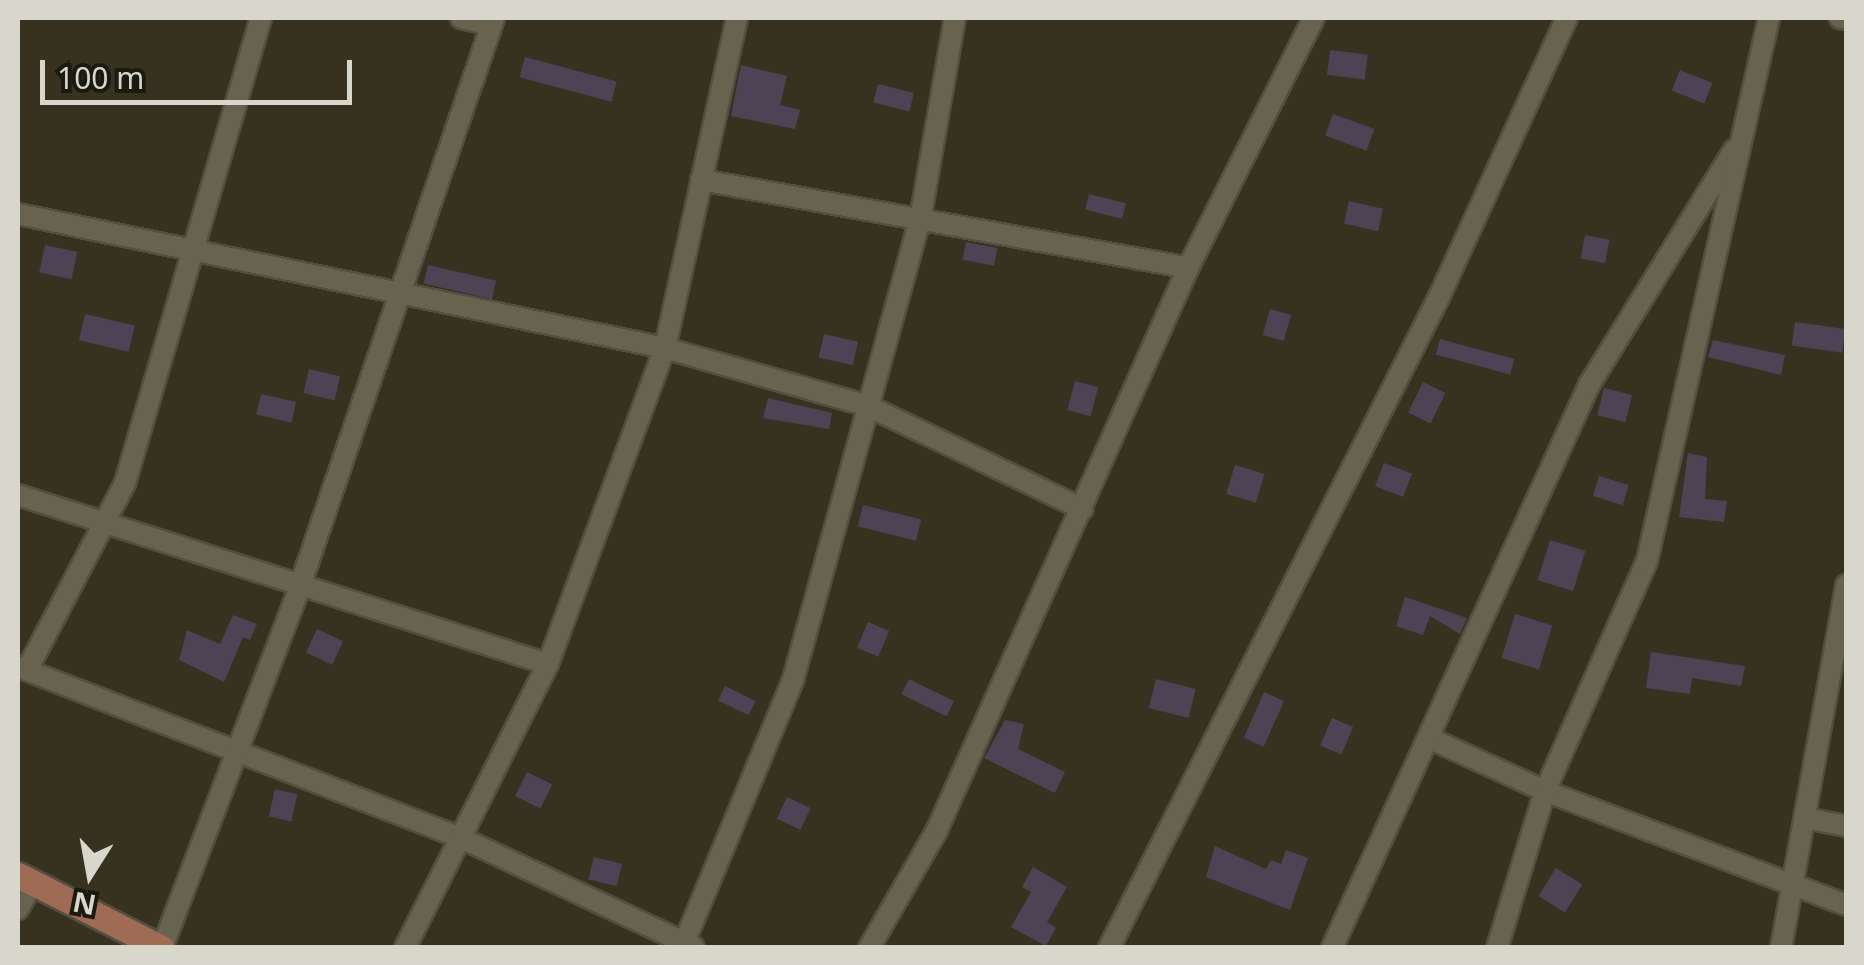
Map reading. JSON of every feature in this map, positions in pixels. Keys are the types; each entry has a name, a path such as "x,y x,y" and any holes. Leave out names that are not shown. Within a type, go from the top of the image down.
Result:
{"main road":[{"path":"25,879 162,948"}],"street":[{"path":"261,18 125,483 22,669 459,837 687,946 792,680 920,220 956,18"},
{"path":"162,948 300,586 492,21 462,18"},
{"path":"404,948 548,664 664,348 738,18"},
{"path":"870,948 937,830 1188,268 1314,18"},
{"path":"1110,948 1440,297 1567,18"},
{"path":"1497,948 1545,791 1647,561 1769,18"},
{"path":"1332,948 1589,385 1742,135"},
{"path":"701,180 1188,268"},
{"path":"18,214 664,348 868,406 1083,508"},
{"path":"18,496 548,664"},
{"path":"1781,948 1846,585"},
{"path":"1430,738 1545,791 1846,905"},
{"path":"1805,818 1846,826"},
{"path":"18,909 25,879"}],"building":[{"path":"1330,50 1368,55 1365,79 1327,75"},
{"path":"525,57 617,82 611,102 520,77"},
{"path":"741,65 787,76 780,105 800,110 795,129 731,116"},
{"path":"1680,70 1712,83 1704,104 1672,90"},
{"path":"878,84 914,93 909,111 873,102"},
{"path":"1333,114 1374,129 1366,151 1325,136"},
{"path":"1089,194 1126,203 1122,219 1085,210"},
{"path":"1349,201 1383,209 1378,231 1344,223"},
{"path":"1585,235 1610,240 1605,263 1580,259"},
{"path":"966,242 997,248 994,266 963,260"},
{"path":"45,245 77,252 71,279 39,272"},
{"path":"428,265 496,281 492,299 424,284"},
{"path":"1270,309 1291,315 1284,341 1263,335"},
{"path":"85,314 135,325 129,352 79,340"},
{"path":"1795,322 1846,329 1842,353 1792,346"},
{"path":"824,334 858,342 853,365 819,357"},
{"path":"1440,339 1514,359 1510,374 1436,354"},
{"path":"1713,340 1785,355 1781,375 1708,357"},
{"path":"309,369 340,376 335,401 303,393"},
{"path":"1075,381 1098,387 1090,416 1067,410"},
{"path":"1423,382 1445,393 1431,424 1408,413"},
{"path":"1604,388 1632,395 1625,422 1597,415"},
{"path":"261,394 296,402 291,423 256,414"},
{"path":"768,398 832,413 829,429 763,418"},
{"path":"1688,453 1707,457 1705,499 1727,501 1724,522 1679,517"},
{"path":"1384,463 1412,474 1403,497 1375,486"},
{"path":"1235,465 1265,474 1256,503 1226,494"},
{"path":"1599,476 1629,485 1623,505 1593,496"},
{"path":"863,505 921,520 916,541 858,526"},
{"path":"1550,540 1585,551 1573,591 1538,580"},
{"path":"1405,597 1467,618 1460,634 1430,616 1423,635 1396,626"},
{"path":"1515,614 1552,625 1539,669 1502,658"},
{"path":"233,615 257,624 250,640 243,637 224,682 179,660 187,630 220,644"},
{"path":"868,622 889,631 878,657 857,648"},
{"path":"317,629 343,641 332,665 306,653"},
{"path":"1651,652 1745,666 1741,686 1692,678 1690,694 1646,688"},
{"path":"909,679 954,701 946,716 902,694"},
{"path":"1156,679 1196,689 1189,718 1149,708"},
{"path":"725,686 756,701 749,715 718,700"},
{"path":"1264,692 1284,701 1264,747 1244,738"},
{"path":"1332,718 1353,727 1341,755 1320,746"},
{"path":"1005,720 1024,724 1018,749 1065,772 1055,793 984,758"},
{"path":"527,772 552,784 540,809 515,796"},
{"path":"275,789 297,794 291,821 269,816"},
{"path":"787,797 811,808 800,830 777,819"},
{"path":"1215,846 1266,869 1271,860 1281,864 1286,850 1308,858 1290,910 1206,877"},
{"path":"594,857 622,864 617,886 588,879"},
{"path":"1033,867 1067,887 1047,922 1056,928 1046,946 1011,927 1031,892 1022,887"},
{"path":"1556,868 1582,884 1565,912 1539,896"}]}
